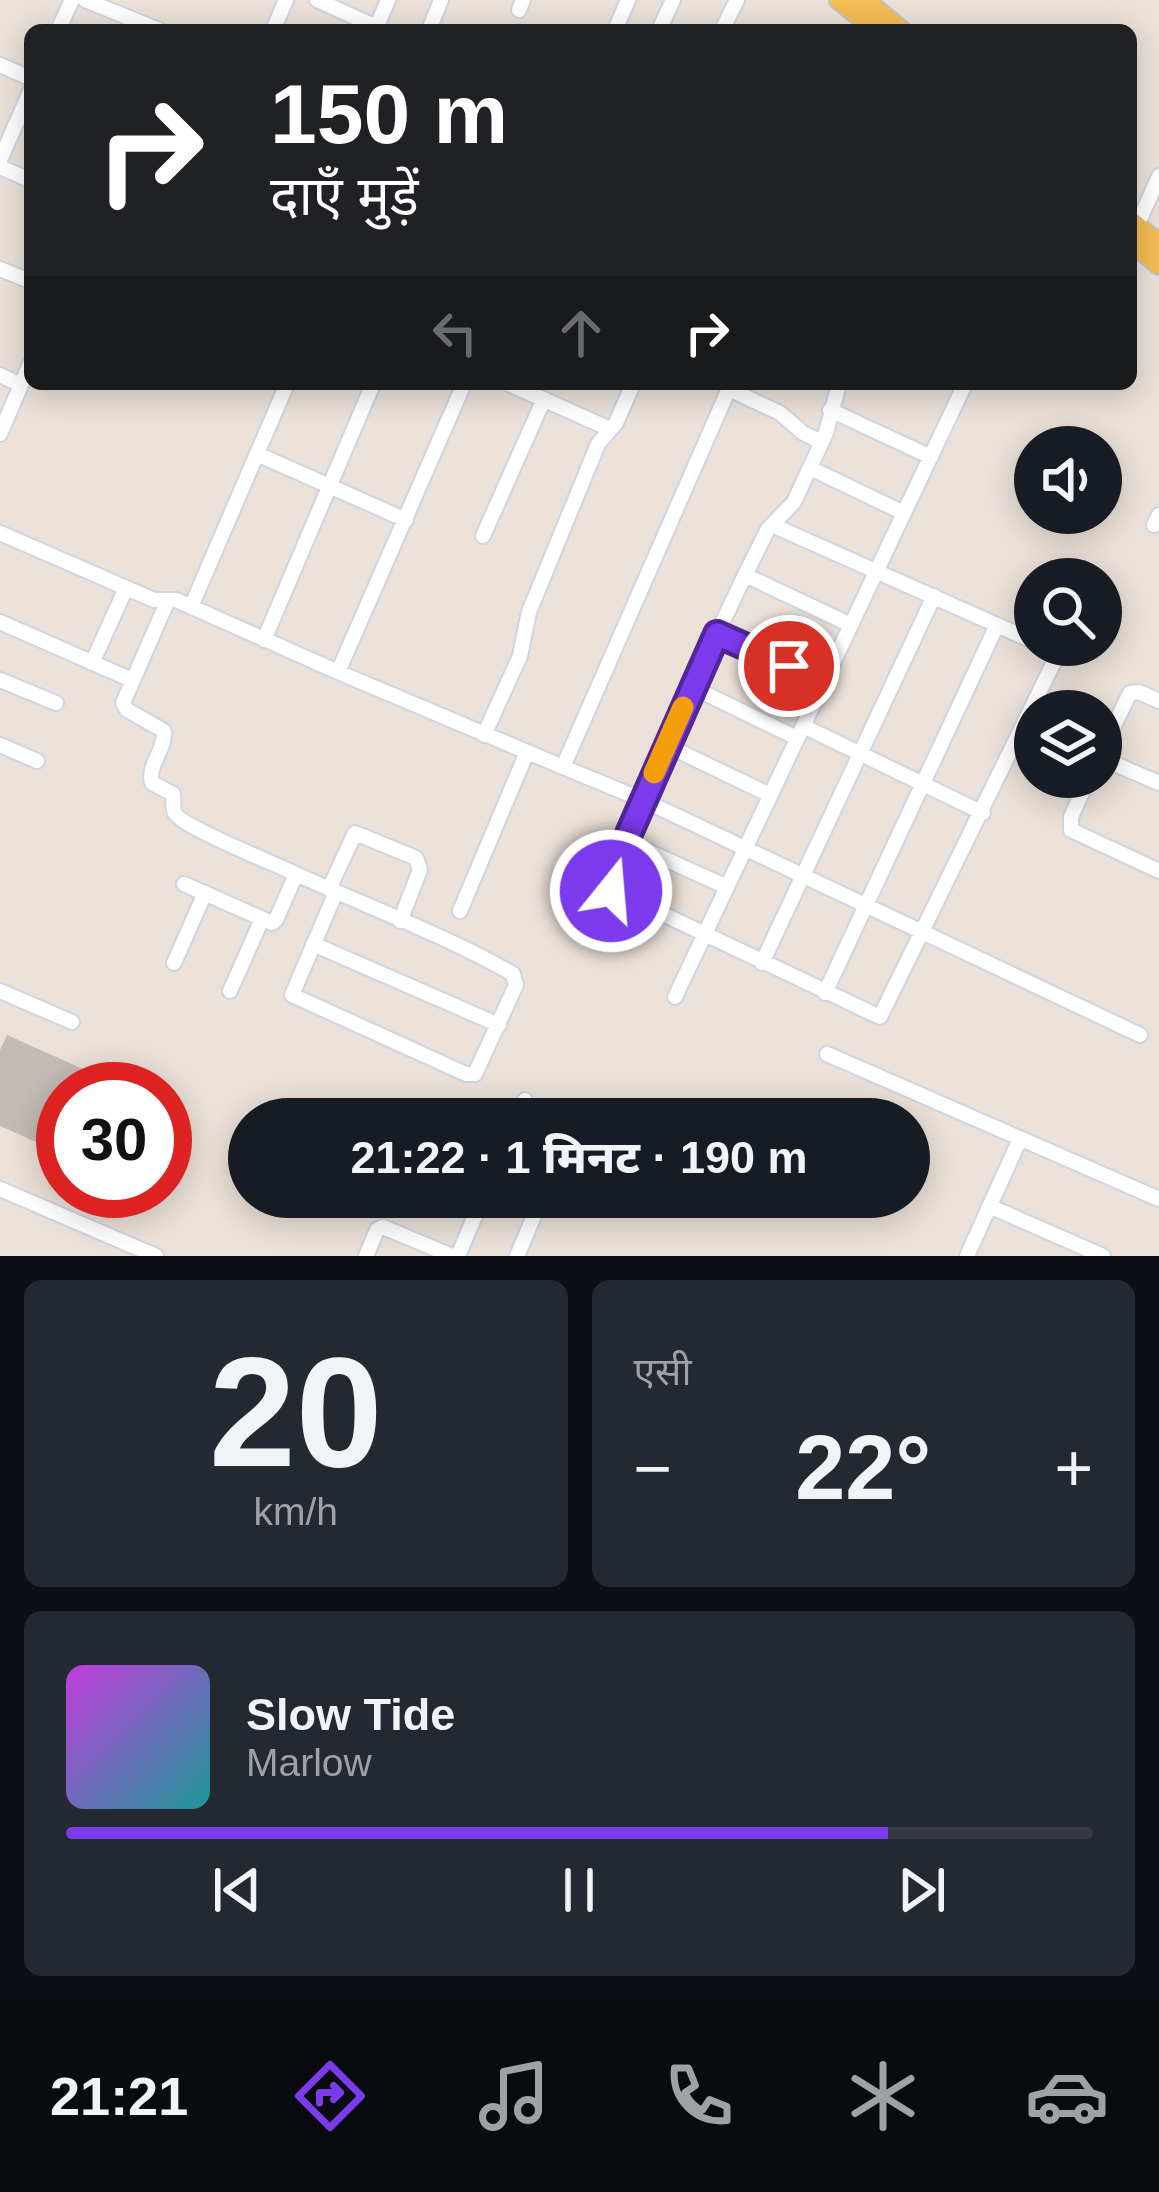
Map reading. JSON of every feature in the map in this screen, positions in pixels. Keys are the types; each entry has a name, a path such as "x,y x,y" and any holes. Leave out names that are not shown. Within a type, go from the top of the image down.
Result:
{"main road":[{"path":"839,0 869,24"},
{"path":"866,0 894,24"},
{"path":"1137,235 1159,266"}],"street":[{"path":"85,0 144,24"},
{"path":"317,0 370,24"},
{"path":"0,163 24,106"},
{"path":"1137,221 1159,176"},
{"path":"0,375 21,385"},
{"path":"0,434 24,378"},
{"path":"191,607 284,390"},
{"path":"263,640 370,390"},
{"path":"338,672 461,390"},
{"path":"523,390 610,429"},
{"path":"484,735 520,656 529,612 598,444 630,390"},
{"path":"563,767 729,390"},
{"path":"736,390 780,412 798,430 821,442"},
{"path":"837,390 810,468 790,508 772,525 745,575 692,687 608,888 880,1017 1052,666"},
{"path":"675,997 962,390"},
{"path":"483,536 544,399"},
{"path":"830,410 931,457"},
{"path":"257,454 406,520"},
{"path":"810,468 904,513"},
{"path":"772,525 1014,633"},
{"path":"0,533 154,600 191,607 643,800 1140,1035"},
{"path":"745,575 851,625"},
{"path":"92,663 126,588"},
{"path":"762,963 934,596"},
{"path":"168,600 123,703 127,710 164,730 150,779 173,794 177,818 296,874 332,890 400,921 513,974 516,986 475,1074 295,997 292,989 313,944 332,890 355,833 416,858 420,870 400,921"},
{"path":"0,622 133,680"},
{"path":"825,993 997,625"},
{"path":"717,634 825,682"},
{"path":"0,680 56,703"},
{"path":"692,687 861,753 983,813"},
{"path":"1122,710 1130,693 1159,701"},
{"path":"0,745 37,761"},
{"path":"667,745 770,795"},
{"path":"460,911 526,752"},
{"path":"1122,765 1159,783"},
{"path":"1080,798 1069,822 1071,830 1159,871"},
{"path":"626,841 727,887"},
{"path":"184,884 262,919 276,920 296,874"},
{"path":"174,963 205,893"},
{"path":"230,991 262,919"},
{"path":"313,944 499,1025"},
{"path":"0,991 72,1022"},
{"path":"827,1054 1159,1199"},
{"path":"967,1256 1020,1139"},
{"path":"0,1189 156,1256"},
{"path":"989,1206 1102,1256"},
{"path":"366,1256 377,1230 383,1227 455,1256 473,1218"},
{"path":"517,1256 533,1218"}],"building":[{"path":"7,1035 67,1062 36,1062 36,1142 0,1126 0,1050"}],"slow traffic":[{"path":"654,773 683,707"}],"route":[{"path":"611,891 608,881 717,634 789,666"}]}
